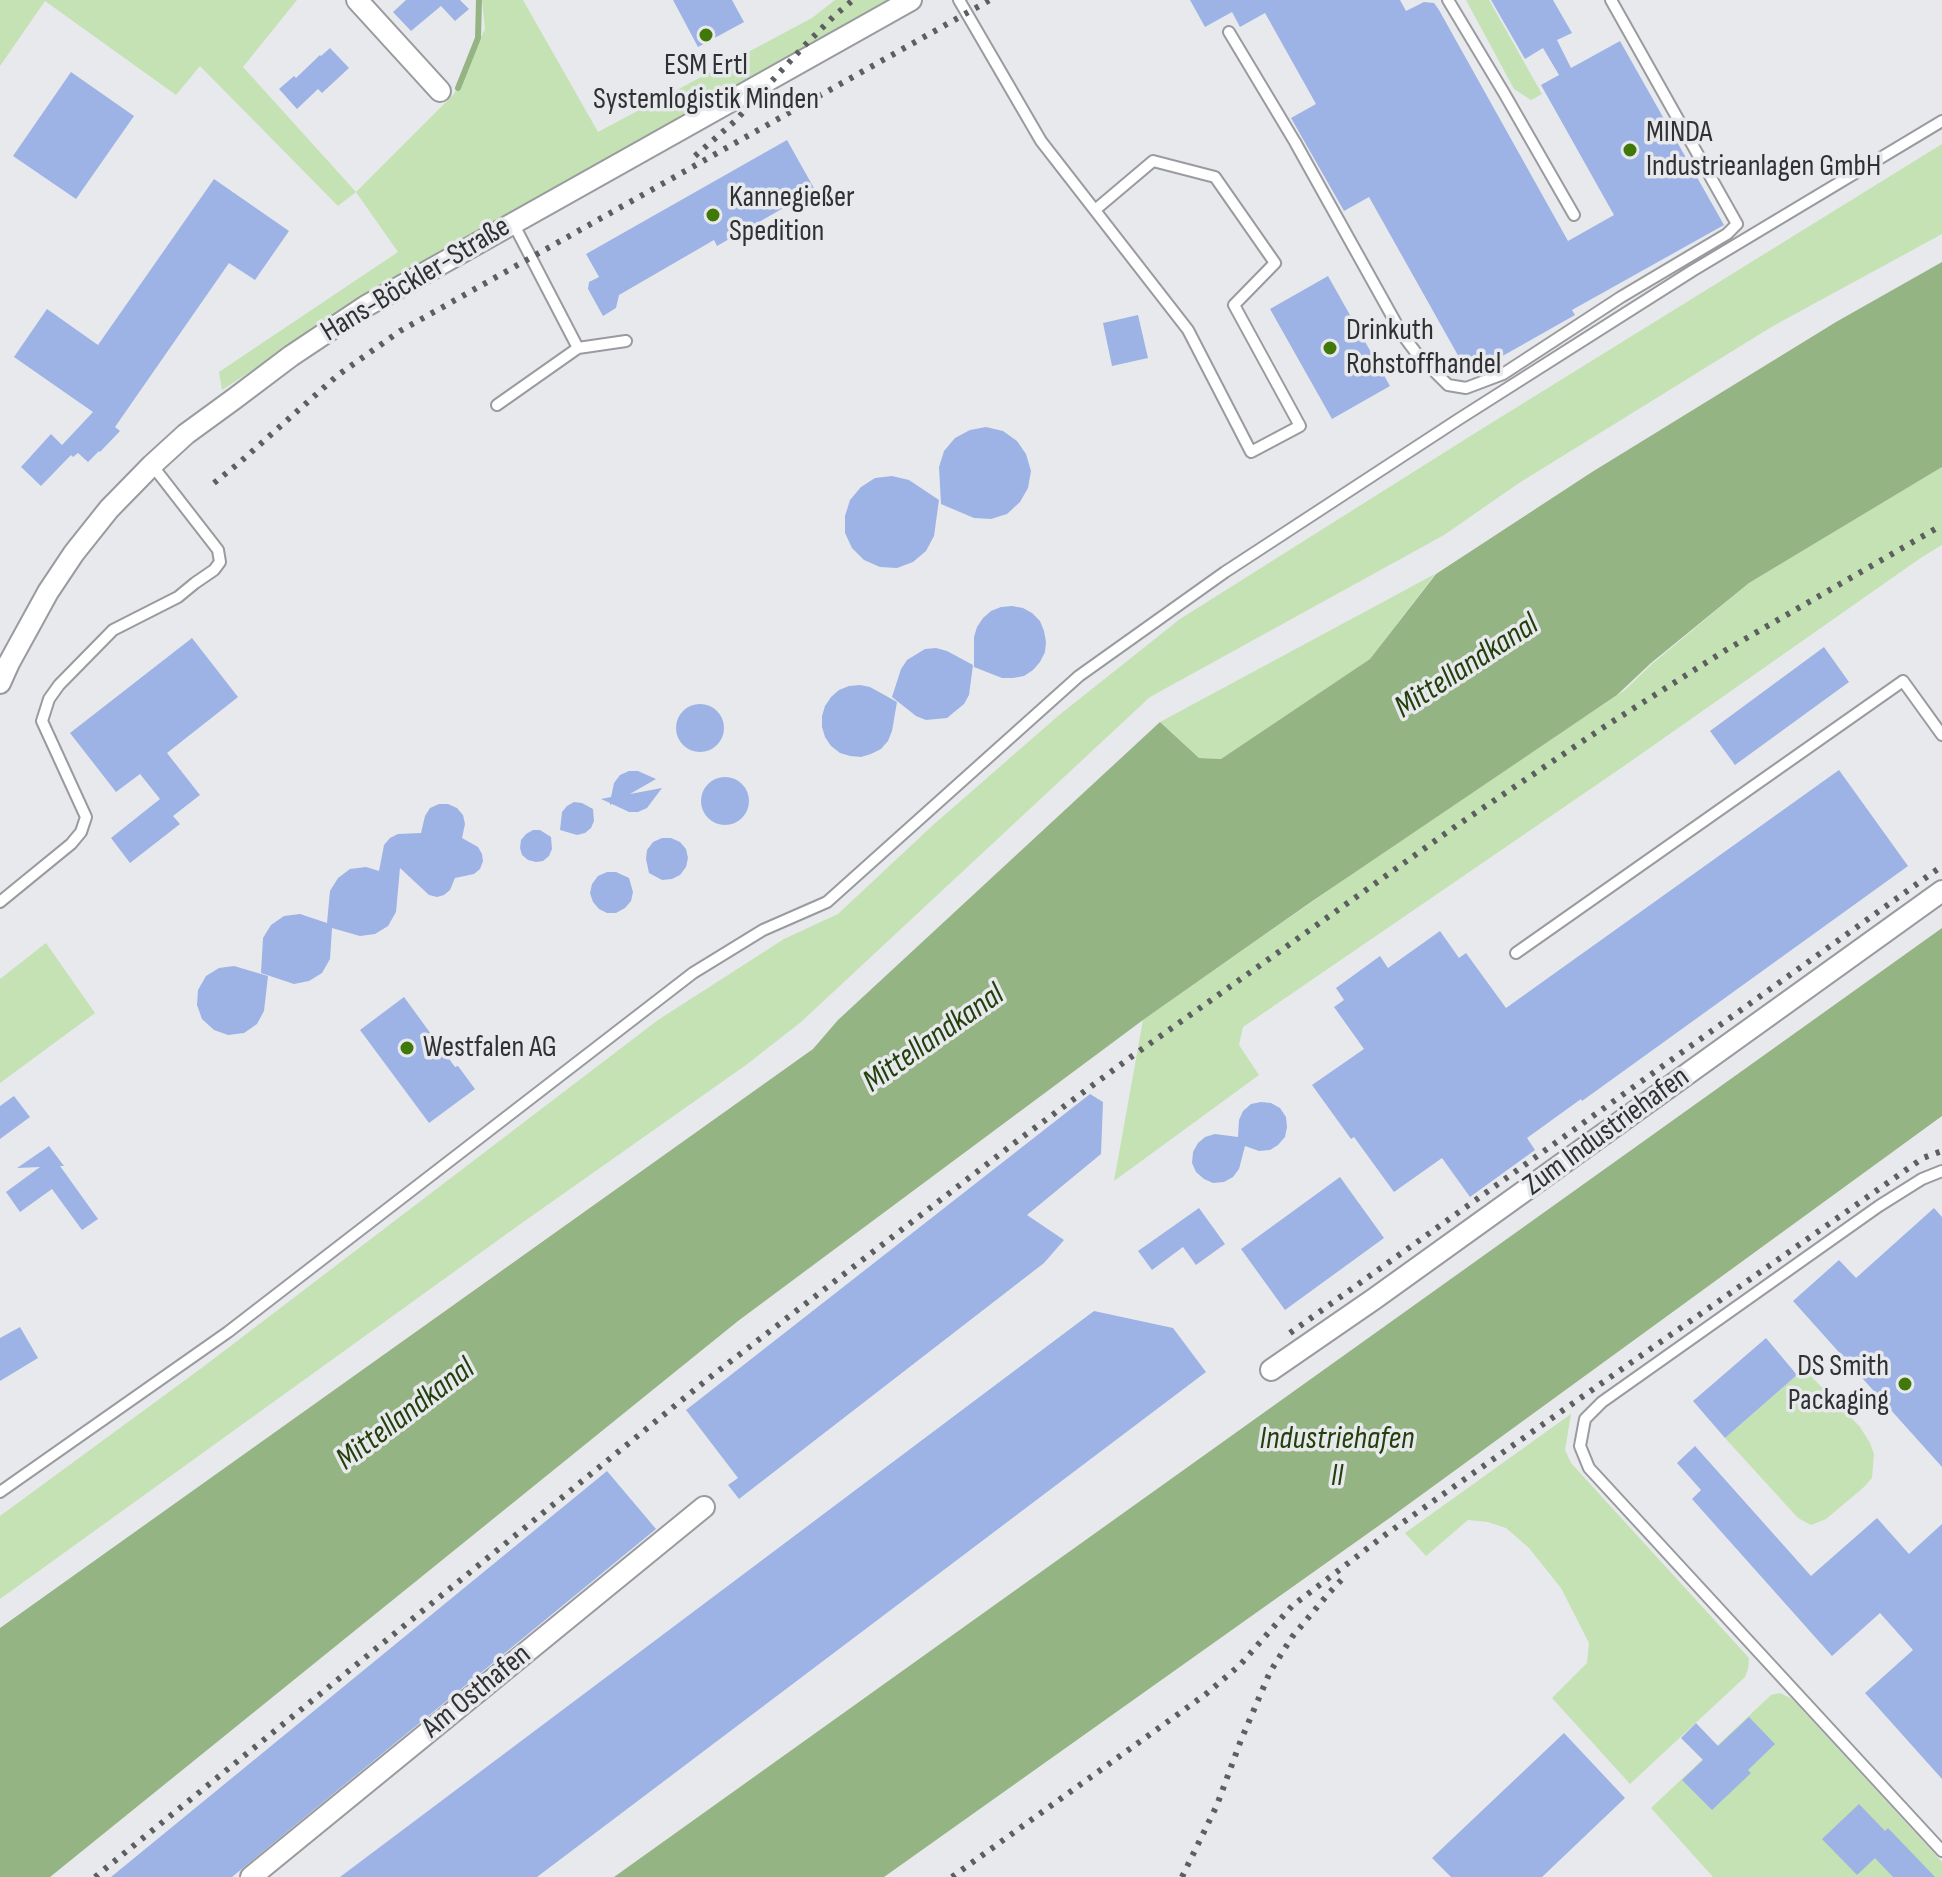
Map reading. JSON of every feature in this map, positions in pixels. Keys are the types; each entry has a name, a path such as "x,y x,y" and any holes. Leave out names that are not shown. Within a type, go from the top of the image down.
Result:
{"street":[{"path":"357,0 440,91"},
{"name":"Hans-Böckler-Straße","path":"0,683 4,658 74,553 109,509 186,434 366,306 911,0"},
{"name":"Zum Industriehafen","path":"1271,1370 1942,891"},
{"name":"Am Osthafen","path":"251,1877 704,1507"}],"lane":[{"path":"959,0 1041,141 1188,330 1251,452 1300,426 1234,305 1275,263 1215,177 1153,161 1095,210"},
{"path":"1448,0 1574,215"},
{"path":"1229,32 1295,142 1402,334 1448,385 1466,388 1503,374 1621,297 1727,234 1737,224 1611,0"},
{"path":"0,1492 228,1332 693,973 763,930 827,902 1079,676 1225,572 1692,271 1942,121"},
{"path":"513,223 578,348"},
{"path":"497,405 578,348 626,341"},
{"path":"0,902 71,844 81,832 86,817 42,721 49,699 113,630 178,597 220,562 218,550 152,465"},
{"path":"1516,953 1903,681 1942,735"},
{"path":"1942,1171 1922,1179 1879,1206 1602,1402 1585,1419 1580,1446 1589,1468 1942,1851"}],"shaded area":[{"path":"0,0 297,0 243,67 356,192 338,206 200,66 176,95 45,1 0,66"},
{"path":"482,0 523,0 598,132 812,18 835,0 890,0 380,286 222,390 219,372 398,252 356,192 454,94 485,29"},
{"path":"1466,0 1489,0 1542,94 1531,100 1514,89"},
{"path":"1942,144 1942,234 1773,326 1519,483 1444,535 1150,697 801,1022 746,1065 0,1599 0,1516 203,1367 658,1020 784,939 838,914 932,826 1058,716 1180,619"},
{"path":"1942,467 1942,545 1243,1027 1239,1045 1259,1075 1114,1181 1143,1020 1412,832 1625,690 1749,583"},
{"path":"1435,574 1370,659 1221,759 1199,758 1160,722"},
{"path":"46,943 95,1013 0,1083 0,979"},
{"path":"1804,1369 1860,1427 1874,1454 1872,1478 1826,1519 1811,1525 1798,1518 1725,1438"},
{"path":"1571,1414 1565,1450 1571,1463 1749,1658 1745,1677 1630,1784 1552,1698 1587,1663 1589,1643 1561,1588 1529,1548 1506,1528 1488,1522 1468,1520 1426,1556 1405,1533"},
{"path":"1780,1693 1792,1699 1942,1862 1942,1877 1713,1877 1651,1808 1771,1695"}],"water":[{"name":"Mittellandkanal","path":"1942,262 1942,467 1749,583 1651,663 1617,695 1143,1020 738,1321 50,1877 0,1877 0,1628 813,1049 838,1020 1160,722 1199,758 1221,759 1370,659 1436,574 1592,472 1836,322"},
{"name":"Industriehafen II","path":"1942,928 1942,1116 1391,1517 884,1877 614,1877"}],"building":[{"path":"406,0 460,0 469,9 455,21 441,6 411,31 393,12"},
{"name":"ESM Ertl Systemlogistik Minden","path":"673,0 732,0 744,22 698,47"},
{"path":"1190,0 1400,0 1406,11 1424,2 1434,3 1568,241 1614,215 1541,85 1559,75 1543,48 1525,59 1491,0 1553,0 1572,33 1557,40 1571,68 1620,41 1724,225 1572,310 1575,315 1469,375 1369,197 1344,211 1291,118 1316,104 1265,13 1240,27 1232,12 1205,27"},
{"path":"330,48 349,68 322,93 318,89 297,109 279,89"},
{"path":"71,72 134,116 76,199 13,156"},
{"name":"Kannegießer Spedition","path":"787,140 815,190 717,246 714,240 619,295 616,308 603,316 588,289 589,282 599,277 586,254"},
{"path":"214,179 289,231 255,280 229,263 115,427 120,431 88,462 78,453 73,457 71,455 41,486 21,467 51,434 62,445 93,412 14,357 47,309 98,345"},
{"name":"Drinkuth Rohstoffhandel","path":"1328,276 1390,386 1332,419 1270,309"},
{"path":"1138,315 1148,358 1112,366 1103,323"},
{"path":"986,427 1003,431 1017,441 1026,454 1031,471 1028,488 1020,502 1007,514 991,519 974,518 941,504 939,467 944,451 955,438 970,430"},
{"path":"892,476 909,480 939,500 934,536 926,551 913,562 897,568 880,567 864,560 852,548 845,533 845,516 850,500 861,487 875,478"},
{"path":"1012,606 1023,608 1040,621 1046,642 1045,652 1033,670 1024,676 1002,678 974,667 974,637 977,627 991,611"},
{"path":"192,638 238,697 167,753 200,795 173,816 180,824 130,863 111,838 160,799 140,774 116,792 70,733"},
{"path":"1824,647 1849,682 1735,765 1710,731"},
{"path":"936,648 973,665 969,695 964,704 947,718 926,720 892,697 907,660 925,649"},
{"path":"860,685 897,702 888,741 881,749 861,757 840,753 831,746 822,727 825,706 831,697 839,690"},
{"path":"700,704 717,711 724,728 717,745 700,752 683,745 676,728 683,711"},
{"path":"1839,770 1908,866 1527,1138 1535,1150 1470,1197 1442,1158 1394,1192 1312,1085 1364,1049 1334,1007 1344,1000 1336,988 1380,956 1388,968 1440,931 1459,958 1466,953 1506,1008"},
{"path":"638,771 656,779 630,794 662,788 647,808 638,812 629,812 601,799 611,797 614,783 620,775"},
{"path":"725,777 742,784 749,801 742,818 725,825 708,818 701,801 708,784"},
{"path":"574,802 593,809 591,828 577,835 560,830 562,812"},
{"path":"439,804 457,808 463,815 462,838 478,847 483,861 480,869 474,874 455,878 450,890 437,897 429,895 400,868 396,912 388,926 375,934 360,936 332,928 330,959 322,973 309,981 294,984 261,973 263,938 271,925 284,916 300,914 327,923 330,891 338,878 350,869 366,867 379,871 384,845 390,838 398,834 421,833 425,816 430,808"},
{"path":"533,830 540,830 551,837 552,849 543,861 528,860 522,855 521,840"},
{"path":"662,838 680,842 686,849 686,867 672,879 662,880 649,873 647,850 653,842"},
{"path":"607,872 629,878 633,892 631,901 616,913 599,909 590,893 598,876"},
{"path":"234,966 268,976 264,1011 257,1024 244,1033 228,1035 214,1030 202,1019 197,1005 198,990 206,976 219,968"},
{"name":"Westfalen AG","path":"404,997 475,1089 429,1123 360,1030"},
{"path":"1090,1094 1103,1102 1101,1154 1027,1215 1064,1240 1044,1263 739,1499 728,1485 738,1478 686,1410"},
{"path":"14,1096 30,1117 0,1139 0,1106"},
{"path":"1261,1102 1280,1108 1286,1117 1285,1137 1270,1150 1259,1151 1245,1146 1239,1169 1224,1182 1213,1183 1204,1179 1192,1163 1198,1143 1215,1134 1238,1137 1243,1111 1251,1104"},
{"path":"49,1146 98,1219 82,1230 52,1189 20,1212 6,1192 40,1167 17,1168"},
{"path":"1340,1177 1384,1238 1285,1310 1241,1249"},
{"path":"1199,1208 1225,1244 1196,1265 1183,1247 1152,1270 1138,1251"},
{"name":"DS Smith Packaging","path":"1934,1208 1942,1217 1942,1467 1793,1301 1839,1260 1856,1278"},
{"path":"1094,1311 1173,1328 1206,1372 537,1877 340,1877"},
{"path":"20,1327 38,1358 0,1381 0,1338"},
{"path":"1766,1338 1797,1375 1725,1438 1693,1401"},
{"path":"1695,1446 1811,1576 1877,1518 1909,1554 1942,1524 1942,1779 1865,1693 1913,1650 1880,1613 1832,1656 1692,1499 1701,1490 1677,1463"},
{"path":"607,1471 656,1529 232,1877 111,1877"},
{"path":"1749,1717 1775,1744 1748,1770 1751,1773 1712,1810 1682,1780 1703,1760 1681,1738 1696,1723 1718,1746"},
{"path":"1564,1733 1625,1798 1542,1877 1451,1877 1432,1858"},
{"path":"1859,1804 1885,1831 1888,1828 1935,1877 1893,1877 1875,1858 1857,1875 1822,1839"}],"waterway":[{"path":"458,88 478,38 479,0"}],"railway":[{"path":"695,156 735,121 805,45 853,0"},
{"path":"214,483 338,375 400,331 990,0"},
{"path":"95,1877 709,1378 1131,1057 1456,826 1604,727 1726,650 1942,525"},
{"path":"1290,1333 1942,866"},
{"path":"952,1877 1206,1694 1240,1665 1292,1606 1385,1535 1923,1158 1942,1151"},
{"path":"1182,1877 1217,1805 1270,1672 1292,1637 1346,1575"}],"place":[{"name":"ESM Ertl Systemlogistik Minden","path":"706,35"},
{"name":"MINDA Industrieanlagen GmbH","path":"1630,150"},
{"name":"Kannegießer Spedition","path":"713,215"},
{"name":"Drinkuth Rohstoffhandel","path":"1330,348"},
{"name":"Westfalen AG","path":"407,1048"},
{"name":"DS Smith Packaging","path":"1905,1384"}]}
